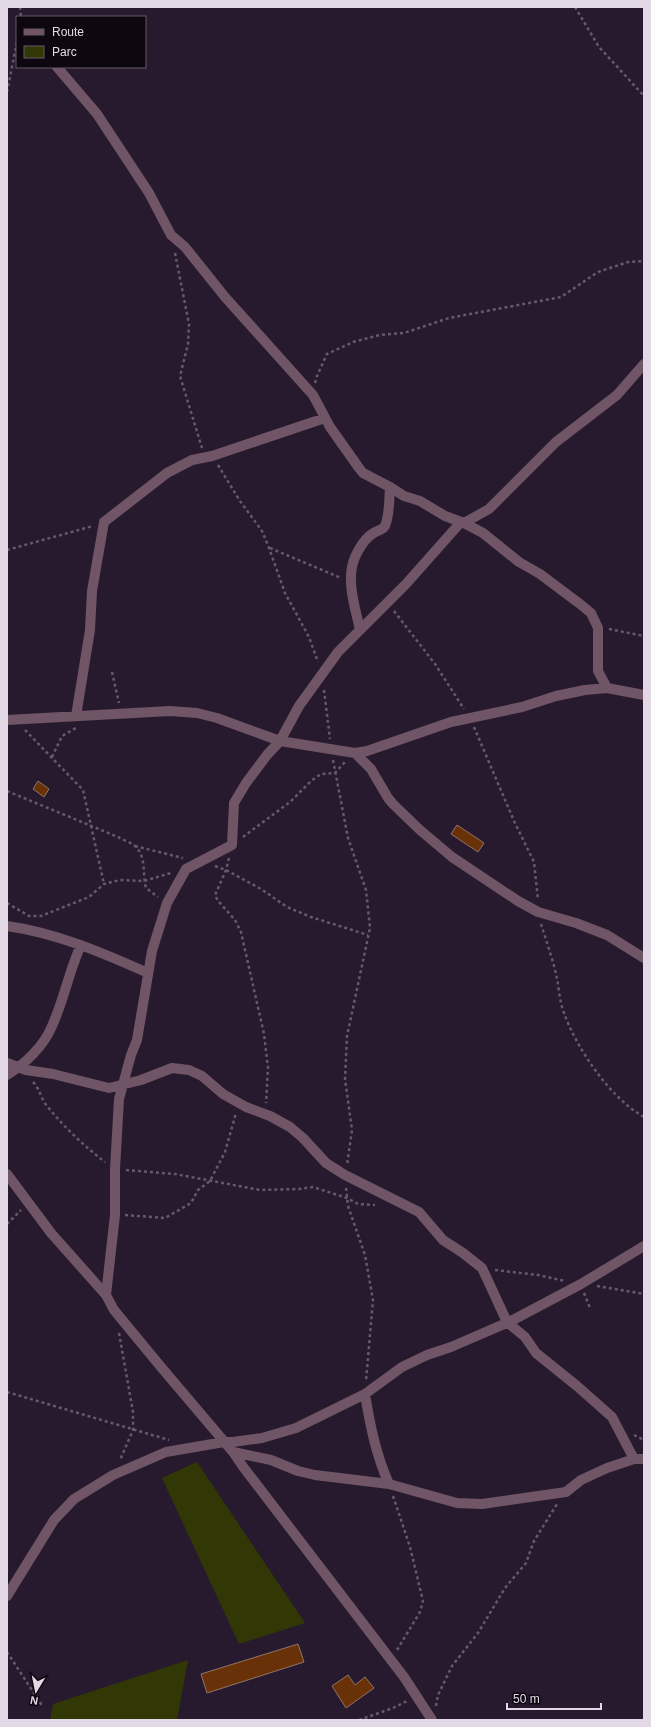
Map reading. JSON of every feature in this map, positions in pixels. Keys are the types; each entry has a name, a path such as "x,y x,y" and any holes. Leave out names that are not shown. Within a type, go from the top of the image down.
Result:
{"street":[{"path":"58,68 97,114 149,194 171,235 185,247 225,297 313,395 325,418 363,473 404,496 420,501 445,516 482,533 519,562 540,574 580,604 590,613 598,628 598,671 607,688"},
{"path":"106,1295 115,1215 115,1169 119,1099 131,1055 137,1040 152,950 167,903 186,869 232,845 234,803 246,783 267,755 280,741 299,706 338,652 463,523 489,509 556,442 617,395 644,364"},
{"path":"76,716 90,630 91,597 104,522 167,472 192,460 209,456 325,418"},
{"path":"360,630 351,585 352,566 365,541 373,533 384,527 388,514 390,487"},
{"path":"10,717 76,716 170,711 197,713 217,718 280,741 353,752 367,752 419,732 470,718 522,708 556,696 585,690 607,688 644,695"},
{"path":"353,752 371,769 388,798 420,830 452,857 518,901 538,912 576,923 607,935 644,958"},
{"path":"7,926 55,936 81,945 148,974"},
{"path":"7,1075 18,1068 40,1046 52,1027 72,964 81,945"},
{"path":"7,1063 18,1068 53,1074 110,1088 141,1080 165,1070 179,1068 196,1072 223,1094 246,1107 265,1114 290,1127 303,1138 326,1163 345,1175 419,1212 442,1240 463,1253 482,1268 507,1322 524,1337 536,1353 612,1417 639,1459 606,1468 581,1480 566,1492 482,1504 443,1500 389,1484 315,1475 271,1460 233,1452"},
{"path":"7,1174 51,1233 106,1295 114,1310 233,1452 391,1659 432,1720"},
{"path":"7,1596 54,1520 74,1499 113,1476 166,1452 224,1442 262,1438 296,1428 365,1394 402,1367 507,1322 581,1284 644,1246"},
{"path":"365,1394 371,1432 381,1465 389,1484"}],"path":[{"path":"575,7 599,47 644,96"},
{"path":"7,92 16,47"},
{"path":"171,235 189,324 188,344 180,376 209,456 262,531 285,593 309,637 322,674 331,748 348,838 366,890 370,928 347,1036 345,1079 352,1130 345,1175 348,1206 365,1255 373,1300 365,1394"},
{"path":"313,395 316,376 327,354 353,342 380,335 404,333 449,318 561,297 598,272 628,262 644,261"},
{"path":"7,550 104,522"},
{"path":"269,548 304,562 351,585"},
{"path":"388,602 435,664 470,718 514,821 534,862 538,895 538,912 556,972 563,1011 569,1026 596,1072 619,1098 644,1117"},
{"path":"598,628 644,636"},
{"path":"112,672 121,713"},
{"path":"10,717 52,757 82,790 104,884"},
{"path":"52,757 62,736 68,731 83,725"},
{"path":"265,1114 268,1068 264,1034 241,932 235,920 218,901 215,895 226,870 232,845 290,802 316,777 321,774 335,772 353,752"},
{"path":"7,791 118,837 135,846 199,861 226,870 260,889 287,907 311,918 368,935"},
{"path":"135,846 143,857 144,881 146,888 167,903"},
{"path":"7,903 29,916 41,916 89,897 104,884 120,880 144,881 186,869"},
{"path":"18,1068 35,1084 46,1105 72,1134 89,1150 115,1169 175,1174 260,1190 299,1189 313,1187 347,1198 358,1204 375,1205"},
{"path":"115,1215 165,1218 191,1203 198,1190 210,1181 225,1152 239,1103"},
{"path":"7,1224 29,1203"},
{"path":"581,1284 590,1308"},
{"path":"113,1476 133,1430 133,1412 119,1332"},
{"path":"7,1392 170,1440"},
{"path":"389,1484 410,1547 423,1601 420,1612 391,1659"},
{"path":"436,1707 438,1695 452,1666 478,1633 505,1588 526,1563 534,1541 550,1513 566,1492"},
{"path":"7,1652 43,1707"},
{"path":"359,1720 393,1708 416,1696"}],"green space":[{"path":"197,1462 305,1623 239,1644 162,1478"},
{"path":"188,1660 177,1720 50,1720 53,1704"}],"building":[{"path":"38,781 49,789 44,797 33,789"},
{"path":"457,825 484,843 478,852 451,834"},
{"path":"298,1644 304,1662 207,1693 201,1674"},
{"path":"348,1675 355,1685 365,1677 374,1688 346,1708 332,1686"}]}
